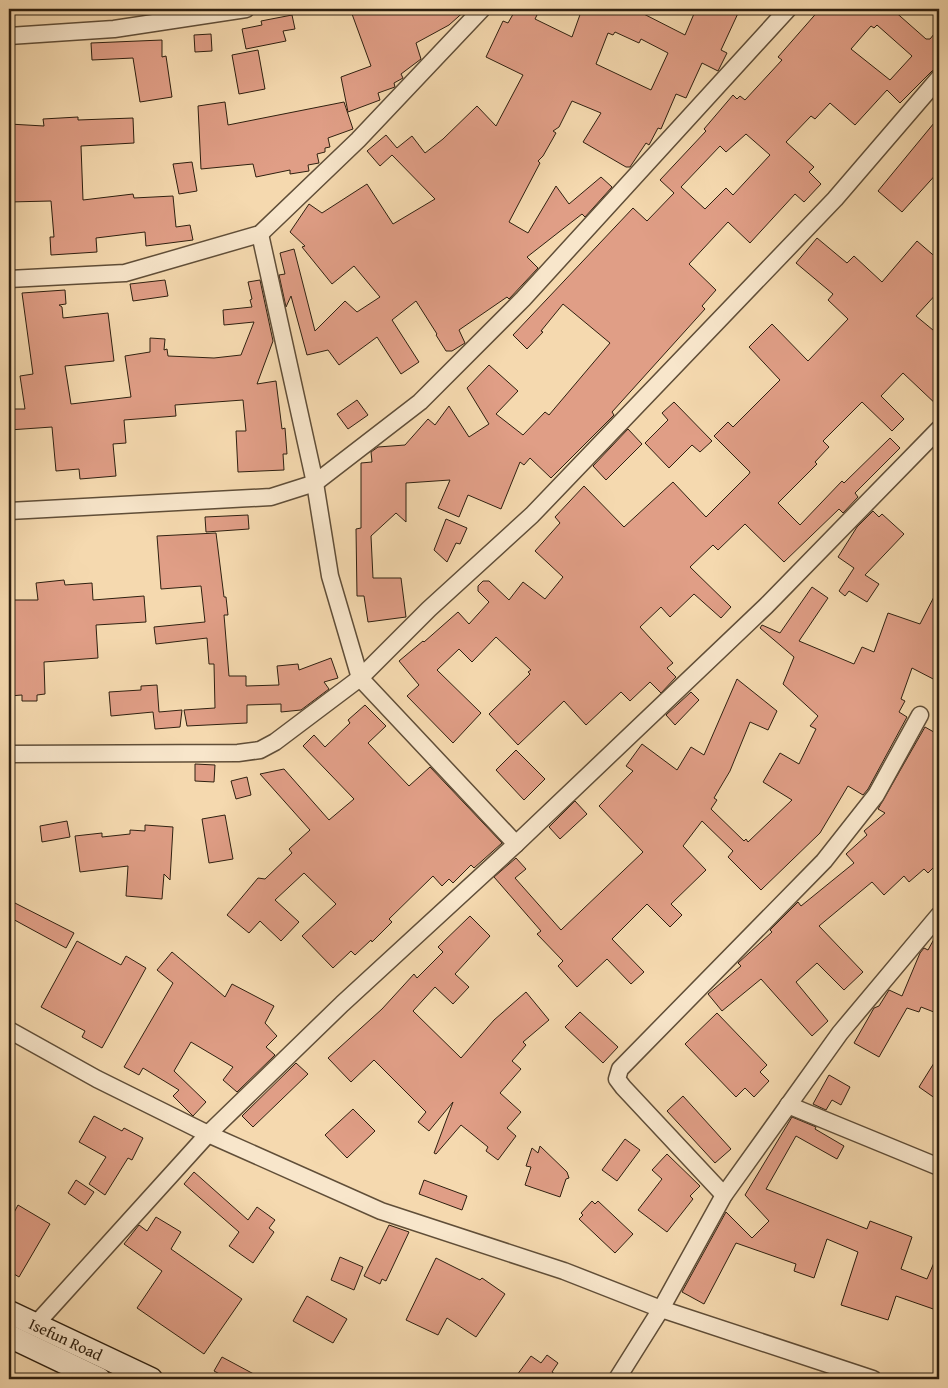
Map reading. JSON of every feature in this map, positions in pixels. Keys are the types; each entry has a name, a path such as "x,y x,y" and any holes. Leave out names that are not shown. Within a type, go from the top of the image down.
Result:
{"street":[{"path":"9,36 114,30 246,9"},
{"path":"9,279 125,273 260,234 358,140 482,9"},
{"path":"9,511 272,497 315,483 420,402 523,299 788,9"},
{"path":"9,754 238,754 260,750 275,742 360,678 429,609 532,515 835,199 939,78"},
{"path":"260,234 315,483 330,576 360,678 516,844"},
{"path":"36,1324 208,1134 342,1004 516,844 766,606 939,429"},
{"path":"724,1195 623,1087 617,1079 620,1069 824,861 876,795 920,715"},
{"path":"617,1379 661,1309 724,1195 840,1033 937,921"},
{"path":"9,1030 97,1079 208,1134 381,1211 564,1271 661,1309 873,1379"},
{"path":"788,1105 939,1167"},
{"name":"Isefun Road","path":"9,1312 151,1379"},
{"name":"Isefun Road","path":"9,1336 99,1379"}],"building":[{"path":"366,9 377,9 379,13 394,9 467,9 449,25 416,43 421,59 401,74 403,78 394,83 395,87 378,93 380,100 348,112 341,77 371,66 352,14"},
{"path":"516,9 525,9 537,15 535,19 572,37 582,9 634,9 685,35 696,9 740,9 721,50 727,53 718,71 702,63 686,98 676,94 661,129 658,128 649,145 646,143 630,167 626,167 583,142 601,113 572,101 559,127 553,131 556,133 543,156 538,161 540,163 509,222 528,233 556,186 569,204 601,177 612,187 585,217 582,214 527,257 538,268 509,299 507,297 459,330 465,343 452,351 446,351 416,301 392,320 419,362 401,374 377,337 339,365 328,350 307,355 291,296 286,307 279,275 285,274 280,253 294,249 315,331 345,301 357,312 380,297 354,266 332,284 302,247 305,246 290,232 309,204 322,213 367,184 393,224 435,199 392,155 380,166 367,151 386,135 397,148 412,136 425,153 443,139 477,106 496,126 523,75 486,57 503,21 508,23","holes":["615,32 639,43 641,39 668,53 651,90 596,64 608,33 613,35"]},
{"path":"820,9 892,9 926,39 930,39 939,28 939,68 932,71 900,103 887,90 855,125 830,103 815,119 811,116 786,142 814,167 809,172 821,184 804,202 795,194 750,243 728,222 689,264 716,290 702,306 705,309 612,412 614,415 551,478 530,458 524,465 520,462 501,509 468,495 459,517 438,508 450,480 406,483 406,522 396,513 371,536 373,578 401,578 406,617 368,622 364,596 357,596 356,529 361,528 361,463 372,462 371,452 378,447 405,445 428,419 435,425 449,406 469,437 489,424 467,388 489,365 518,391 496,414 523,435 545,412 549,415 610,343 563,304 541,331 543,332 527,349 513,335 633,208 647,221 674,193 660,180 706,131 704,129 733,95 737,99 740,96 745,100 782,60 778,57","holes":["877,25 912,56 890,80 851,49 871,26 874,28","746,134 770,155 733,195 726,188 705,209 681,187 720,146 726,152"]},
{"path":"292,15 295,29 283,31 286,41 246,49 242,29 262,25 261,21"},
{"path":"211,34 212,51 195,52 194,35"},
{"path":"162,40 162,57 166,56 172,97 140,102 133,58 92,60 91,43"},
{"path":"258,50 265,89 239,94 232,55"},
{"path":"225,102 228,125 344,102 353,129 328,138 330,147 325,148 325,152 317,154 319,163 308,165 309,171 290,174 290,170 256,177 253,164 201,169 198,106"},
{"path":"78,117 78,120 133,118 134,143 81,146 83,200 133,194 134,198 173,196 176,227 190,225 193,240 146,246 145,232 96,238 97,252 51,255 50,237 54,237 51,201 9,202 9,124 44,126 43,119"},
{"path":"939,117 939,171 902,212 878,191"},
{"path":"192,162 197,191 179,194 173,164"},
{"path":"817,238 847,263 854,256 882,282 917,241 939,260 939,291 916,316 939,335 939,407 903,373 881,396 904,419 892,431 862,402 823,441 829,447 815,462 817,464 778,503 800,525 842,481 844,483 890,438 900,448 855,493 858,497 843,513 839,509 784,562 745,524 718,550 713,545 690,567 731,607 721,618 694,594 670,617 661,607 640,627 673,663 667,668 676,677 661,693 650,682 630,701 621,692 586,725 564,701 518,745 489,714 530,674 528,672 531,670 496,637 472,662 459,649 437,670 481,713 453,743 407,696 419,685 399,661 458,612 469,624 489,602 478,591 478,586 483,581 489,581 509,600 523,582 545,599 563,577 535,551 560,523 555,517 584,486 624,527 673,482 706,517 749,474 750,472 714,436 728,422 733,427 780,380 749,347 772,324 808,361 848,319 828,300 833,294 796,263"},
{"path":"165,280 168,296 133,301 130,284"},
{"path":"260,280 273,341 257,384 276,381 282,429 285,428 287,454 283,454 284,470 238,472 236,431 246,431 243,400 175,405 176,416 124,420 126,443 113,444 116,476 80,479 79,469 56,471 52,427 9,430 9,409 25,409 20,376 33,374 22,293 65,290 66,304 59,305 62,307 63,318 108,313 114,361 65,366 71,404 131,397 125,356 150,352 150,338 165,339 164,350 167,349 168,356 214,358 241,355 254,322 224,325 223,310 252,307 248,282"},
{"path":"357,400 368,415 348,429 337,414"},
{"path":"674,402 712,441 700,452 692,445 669,468 645,443 668,420 662,413"},
{"path":"628,429 642,444 606,480 593,466"},
{"path":"873,511 879,517 882,514 904,534 865,575 879,584 867,602 849,591 845,596 839,591 854,568 838,557 857,527"},
{"path":"248,515 249,529 206,532 205,517"},
{"path":"446,519 467,528 460,544 456,543 447,562 434,550"},
{"path":"216,533 228,615 224,615 229,676 246,676 246,686 279,685 277,666 298,664 299,670 331,658 338,678 324,682 329,689 301,710 281,712 281,704 247,705 247,723 187,726 184,710 215,708 214,664 209,664 207,638 156,644 154,627 205,622 201,586 161,589 157,536"},
{"path":"64,580 65,585 92,583 93,600 144,596 146,622 96,625 98,658 44,662 45,694 37,695 37,701 22,701 22,695 9,696 9,600 38,600 36,583"},
{"path":"812,587 828,598 799,641 854,664 862,647 874,652 888,613 920,624 939,587 939,682 912,668 901,699 905,701 899,712 907,717 868,789 863,795 848,786 820,833 761,890 728,857 733,851 702,821 683,846 706,870 671,904 682,915 670,927 647,904 612,939 644,972 631,984 607,959 577,987 558,966 563,961 537,934 541,931 494,877 516,858 526,869 515,878 561,930 643,852 599,806 633,771 626,766 642,744 677,770 691,747 704,755 737,679 777,711 768,730 750,722 730,771 714,798 717,800 711,809 744,841 746,839 748,842 792,800 763,782 780,753 799,764 816,729 810,726 818,716 783,684 794,657 760,628 762,625 780,633"},
{"path":"157,685 159,712 182,710 180,727 155,729 153,712 111,716 109,692 141,690 141,686"},
{"path":"691,692 699,700 675,725 666,715"},
{"path":"365,705 386,726 368,743 409,786 430,767 502,843 474,868 471,865 453,883 449,879 442,886 433,876 389,919 392,922 372,942 371,940 355,955 351,951 333,968 302,936 336,904 304,873 275,900 299,922 281,941 260,921 249,933 227,915 258,878 265,879 292,853 289,849 310,830 260,774 284,769 329,820 354,799 303,746 314,735 325,747 350,723 348,720"},
{"path":"925,727 939,735 939,862 928,873 924,869 909,882 904,876 884,895 872,882 819,926 863,972 844,990 817,963 796,982 828,1021 812,1036 761,979 722,1011 708,994 741,966 738,963 772,932 770,930 798,902 801,906 854,863 846,854 867,835 864,831 885,813 878,809"},
{"path":"516,750 545,779 524,800 496,770"},
{"path":"195,764 215,765 214,782 195,781"},
{"path":"247,777 251,795 236,799 231,781"},
{"path":"575,801 587,814 560,839 549,827"},
{"path":"225,815 233,859 209,863 202,819"},
{"path":"67,821 70,837 42,842 40,826"},
{"path":"145,825 173,827 170,880 164,874 162,899 126,896 128,866 80,872 75,836 102,833 102,837 130,834 130,830 145,831"},
{"path":"9,900 74,933 66,948 9,917"},
{"path":"470,916 490,936 455,974 469,987 453,1004 435,987 413,1011 461,1058 494,1020 526,992 549,1020 523,1042 526,1045 512,1061 521,1069 500,1093 521,1112 507,1128 516,1136 498,1160 486,1151 488,1147 461,1125 436,1154 434,1153 453,1102 429,1131 418,1122 426,1112 374,1060 351,1082 328,1058 382,1009 414,974 417,978 443,952 438,947"},
{"path":"939,930 939,1014 921,1007 919,1012 907,1008 879,1057 854,1043 874,1008 879,1006 889,990 902,996 920,953 924,948 928,950"},
{"path":"77,941 121,965 126,956 146,968 102,1048 82,1037 85,1031 41,1007"},
{"path":"172,952 225,997 232,984 274,1006 265,1023 277,1036 266,1047 275,1055 237,1092 223,1080 233,1067 191,1042 174,1071 206,1102 193,1116 173,1096 179,1090 143,1068 139,1075 124,1067 173,983 157,970"},
{"path":"580,1012 618,1047 603,1063 565,1027"},
{"path":"717,1013 767,1065 760,1072 769,1081 754,1097 745,1088 736,1097 685,1044"},
{"path":"939,1055 939,1101 919,1087"},
{"path":"296,1063 308,1074 253,1127 242,1116"},
{"path":"829,1075 850,1087 841,1105 832,1100 826,1110 813,1104"},
{"path":"683,1096 731,1149 715,1163 667,1111"},
{"path":"353,1109 375,1131 347,1158 325,1135"},
{"path":"94,1116 122,1131 124,1128 143,1138 132,1160 128,1158 105,1195 89,1184 106,1157 79,1142"},
{"path":"792,1117 816,1127 815,1129 844,1146 837,1159 796,1136 766,1189 867,1229 870,1221 912,1237 901,1269 927,1279 939,1251 939,1311 896,1296 888,1320 841,1305 858,1252 827,1239 814,1278 794,1271 796,1264 736,1243 704,1304 682,1292 726,1212 752,1238 769,1221 745,1195"},
{"path":"625,1139 640,1150 617,1181 602,1170"},
{"path":"540,1146 567,1172 569,1178 566,1179 560,1197 525,1185 531,1167 526,1166 532,1148 538,1153"},
{"path":"667,1154 700,1186 690,1196 693,1199 667,1232 638,1210 662,1179 652,1170"},
{"path":"194,1172 248,1220 257,1207 275,1220 269,1228 274,1232 253,1263 229,1246 239,1232 184,1184"},
{"path":"76,1180 94,1192 85,1205 68,1193"},
{"path":"424,1180 467,1196 462,1210 419,1194"},
{"path":"592,1201 595,1204 598,1201 633,1234 615,1253 579,1219 583,1215 581,1213"},
{"path":"18,1205 50,1224 19,1277 9,1271 9,1222"},
{"path":"156,1217 181,1232 171,1249 242,1299 204,1354 137,1308 162,1271 124,1244 139,1225 147,1231"},
{"path":"389,1225 409,1232 386,1281 382,1279 380,1284 364,1276"},
{"path":"340,1257 363,1267 354,1290 331,1280"},
{"path":"436,1258 480,1280 482,1278 505,1294 476,1337 447,1318 438,1335 406,1320"},
{"path":"307,1296 347,1319 333,1343 293,1321"},
{"path":"547,1355 558,1363 552,1372 562,1379 514,1379 531,1356 541,1363"},
{"path":"222,1357 263,1379 229,1379 214,1371"}]}
